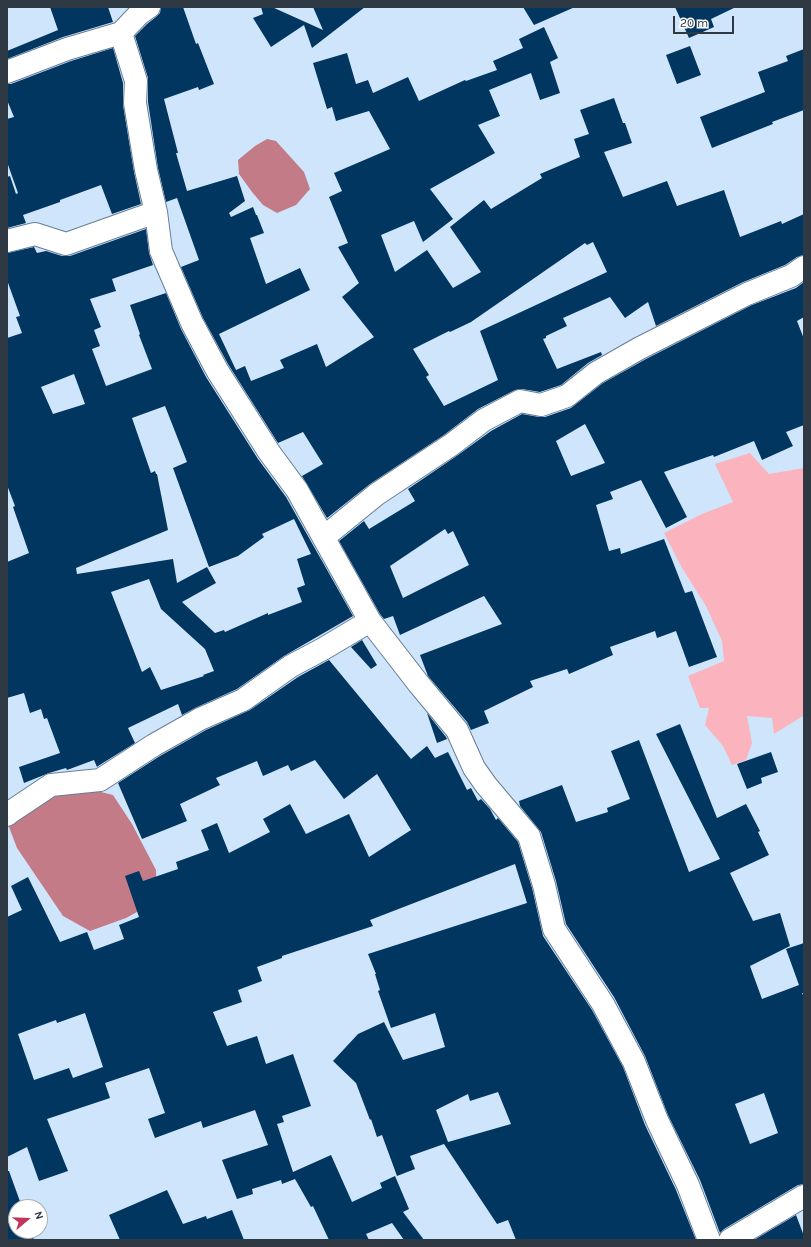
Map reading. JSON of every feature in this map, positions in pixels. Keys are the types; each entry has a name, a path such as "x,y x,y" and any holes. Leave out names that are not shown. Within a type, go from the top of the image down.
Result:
{"street":[{"path":"7,72 67,49 121,32 139,14 149,7"},
{"path":"121,32 136,81 135,103 146,170 156,212 161,251 192,324 217,370 269,452 297,490 370,622 457,730 474,768 486,785 529,836 544,886 554,930 603,1004 634,1062 658,1120 688,1185 709,1240"},
{"path":"7,241 35,234 66,244 156,212"},
{"path":"324,537 377,494 451,445 484,420 520,401 541,405 568,396 596,373 640,348 747,294 791,276 804,267"},
{"path":"7,815 12,810 51,785 100,780 154,745 200,719 243,700 291,666 370,622"},
{"path":"730,1240 804,1196"}],"shaded area":[{"path":"267,139 276,141 304,172 310,189 296,205 277,213 263,205 239,174 238,160 255,146"},
{"path":"750,453 769,474 804,468 803,716 774,734 772,718 747,716 752,743 746,760 732,765 723,746 705,725 709,708 700,708 688,676 724,661 722,641 706,606 682,568 664,533 702,514 733,502 715,464"},
{"path":"89,789 113,795 132,824 156,870 157,901 126,918 90,931 63,916 17,848 9,827 24,814 57,794"}],"building":[{"path":"50,7 108,7 113,22 63,37 7,59 7,51 58,30"},
{"path":"161,7 183,7 196,44 198,43 214,84 199,90 198,87 164,99 178,153 176,153 187,191 237,176 245,201 229,213 231,217 253,207 264,233 250,238 266,284 300,268 310,290 219,334 236,370 245,366 251,381 284,368 280,360 317,344 326,367 374,337 342,297 359,283 338,247 348,243 329,197 342,191 334,173 390,149 369,111 336,121 332,107 327,109 313,63 347,53 356,84 368,80 373,93 408,77 419,101 465,80 466,81 497,70 493,61 523,48 519,39 544,27 558,58 550,62 560,93 540,100 531,73 489,90 500,116 478,125 495,153 430,189 453,219 423,242 414,221 381,235 395,272 427,250 453,288 481,272 450,227 484,200 491,209 542,178 540,174 580,157 574,139 589,134 580,110 614,98 632,143 604,152 623,197 667,181 677,206 724,190 740,237 781,221 782,224 804,214 804,255 797,257 785,265 741,283 656,326 648,302 625,318 610,297 563,318 567,326 546,336 546,338 543,339 557,369 601,352 602,355 588,363 561,385 540,392 522,389 515,390 478,409 444,435 370,484 327,518 302,476 323,464 303,432 278,443 228,364 203,318 181,267 199,260 177,198 166,202 158,168 148,102 148,78 135,36 160,13","holes":["593,242 607,272 480,331 498,380 444,406 426,377 429,375 413,349 471,322 585,243 587,245"]},
{"path":"261,7 272,7 323,30 313,7 365,7 312,48 304,25 271,47 253,18 263,14"},
{"path":"523,7 575,7 534,25"},
{"path":"675,7 736,7 711,19 714,27 689,38"},
{"path":"690,46 701,75 677,84 666,55"},
{"path":"113,48 123,83 123,105 141,204 112,214 101,185 23,215 26,223 7,228 7,177 10,176 16,194 18,193 7,162 7,119 14,117 7,100 7,84 11,84 71,61"},
{"path":"804,49 804,110 712,148 700,117 765,92 758,72 788,61 786,56"},
{"path":"146,229 149,253 153,265 112,279 116,291 90,299 101,327 94,330 100,346 92,349 106,386 152,369 139,335 140,334 130,305 166,293 181,329 206,377 258,459 286,497 353,616 284,656 237,689 182,715 178,704 128,728 135,743 97,767 94,760 67,770 66,768 49,773 24,783 19,767 60,753 47,718 44,719 41,709 30,713 24,693 7,698 7,562 29,553 7,485 7,338 22,333 16,317 20,316 7,280 7,253 34,247 37,253 46,251 62,256 70,256","holes":["74,374 85,404 53,414 41,387","165,406 187,462 173,468 209,567 238,556 264,537 262,534 294,519 311,554 297,559 305,585 297,588 302,602 268,615 268,613 225,632 224,630 215,633 182,602 216,583 207,567 177,583 173,559 77,574 76,568 168,530 157,474 155,471 151,473 132,418","149,579 161,609 205,649 214,671 203,675 204,676 161,690 150,667 142,672 111,592"]},
{"path":"804,282 804,317 797,321 804,339 804,425 786,432 793,446 762,460 754,441 714,457 713,455 664,472 687,517 666,528 641,480 610,492 613,499 596,505 609,551 620,548 621,554 664,539 685,593 692,591 717,657 689,667 676,631 657,638 655,631 610,647 613,655 569,674 567,669 530,681 533,687 484,711 489,723 471,730 467,722 428,676 420,655 502,624 484,596 400,635 393,616 384,619 380,614 339,541 364,521 369,529 415,501 408,489 491,431 522,414 545,417 571,408 603,383 646,359 752,305 796,288","holes":["585,424 605,463 571,476 556,441","445,529 448,534 453,531 469,565 403,598 390,566"]},
{"path":"362,640 377,665 371,669 351,647"},
{"path":"329,660 411,759 427,746 435,758 448,752 467,790 471,788 478,801 481,799 490,809 496,820 498,818 518,842 532,888 543,936 592,1010 623,1067 645,1125 676,1190 696,1240 516,1240 508,1220 497,1224 444,1144 410,1156 415,1169 397,1176 382,1135 377,1137 356,1083 333,1061 358,1034 384,1022 403,1060 445,1047 435,1013 391,1028 378,991 380,990 376,974 368,954 527,903 515,864 370,920 373,926 282,956 282,958 257,967 262,981 238,990 242,1002 213,1012 227,1046 257,1036 266,1064 293,1054 311,1106 282,1116 284,1122 277,1124 293,1172 331,1155 352,1202 382,1188 380,1183 395,1176 409,1209 403,1212 424,1240 404,1240 392,1223 366,1234 369,1240 329,1240 313,1206 311,1207 295,1179 282,1184 281,1180 252,1189 253,1194 237,1199 222,1160 268,1145 255,1110 203,1128 201,1121 155,1138 148,1119 165,1113 149,1068 105,1083 110,1098 47,1119 68,1171 39,1181 27,1147 7,1157 7,917 22,910 11,886 28,877 60,942 87,932 94,950 124,939 119,925 139,917 125,876 139,871 143,881 178,869 176,862 209,850 201,830 217,823 229,853 270,832 263,819 290,804 306,834 349,814 369,857 411,830 377,774 344,799 315,760 291,771 288,765 263,776 257,761 216,778 220,785 180,804 187,821 142,839 118,783 160,756 206,730 250,710 298,677","holes":["85,1013 103,1067 73,1078 69,1068 34,1080 18,1034 56,1020 57,1023","498,1092 511,1124 448,1142 436,1110 468,1094 470,1101"]},
{"path":"427,713 446,737 447,739 437,743"},
{"path":"680,724 717,818 746,804 760,831 758,832 769,855 730,873 753,921 780,913 790,946 750,966 762,999 799,985 786,949 804,943 804,993 802,993 804,997 804,1184 798,1185 724,1229 720,1233 700,1180 668,1115 645,1056 614,997 566,924 556,881 541,832 520,806 519,801 562,785 576,822 608,812 607,808 630,799 611,751 639,740 689,872 720,859 656,734","holes":["764,1093 778,1133 750,1144 735,1104"]},
{"path":"771,752 778,772 761,778 762,783 747,789 737,764"},
{"path":"7,1171 9,1171 19,1199 8,1199 8,1239 34,1240 7,1240"},
{"path":"167,1190 183,1224 206,1216 207,1219 232,1210 244,1240 120,1240 109,1215"},
{"path":"796,1215 804,1236 804,1240 754,1240"}]}
